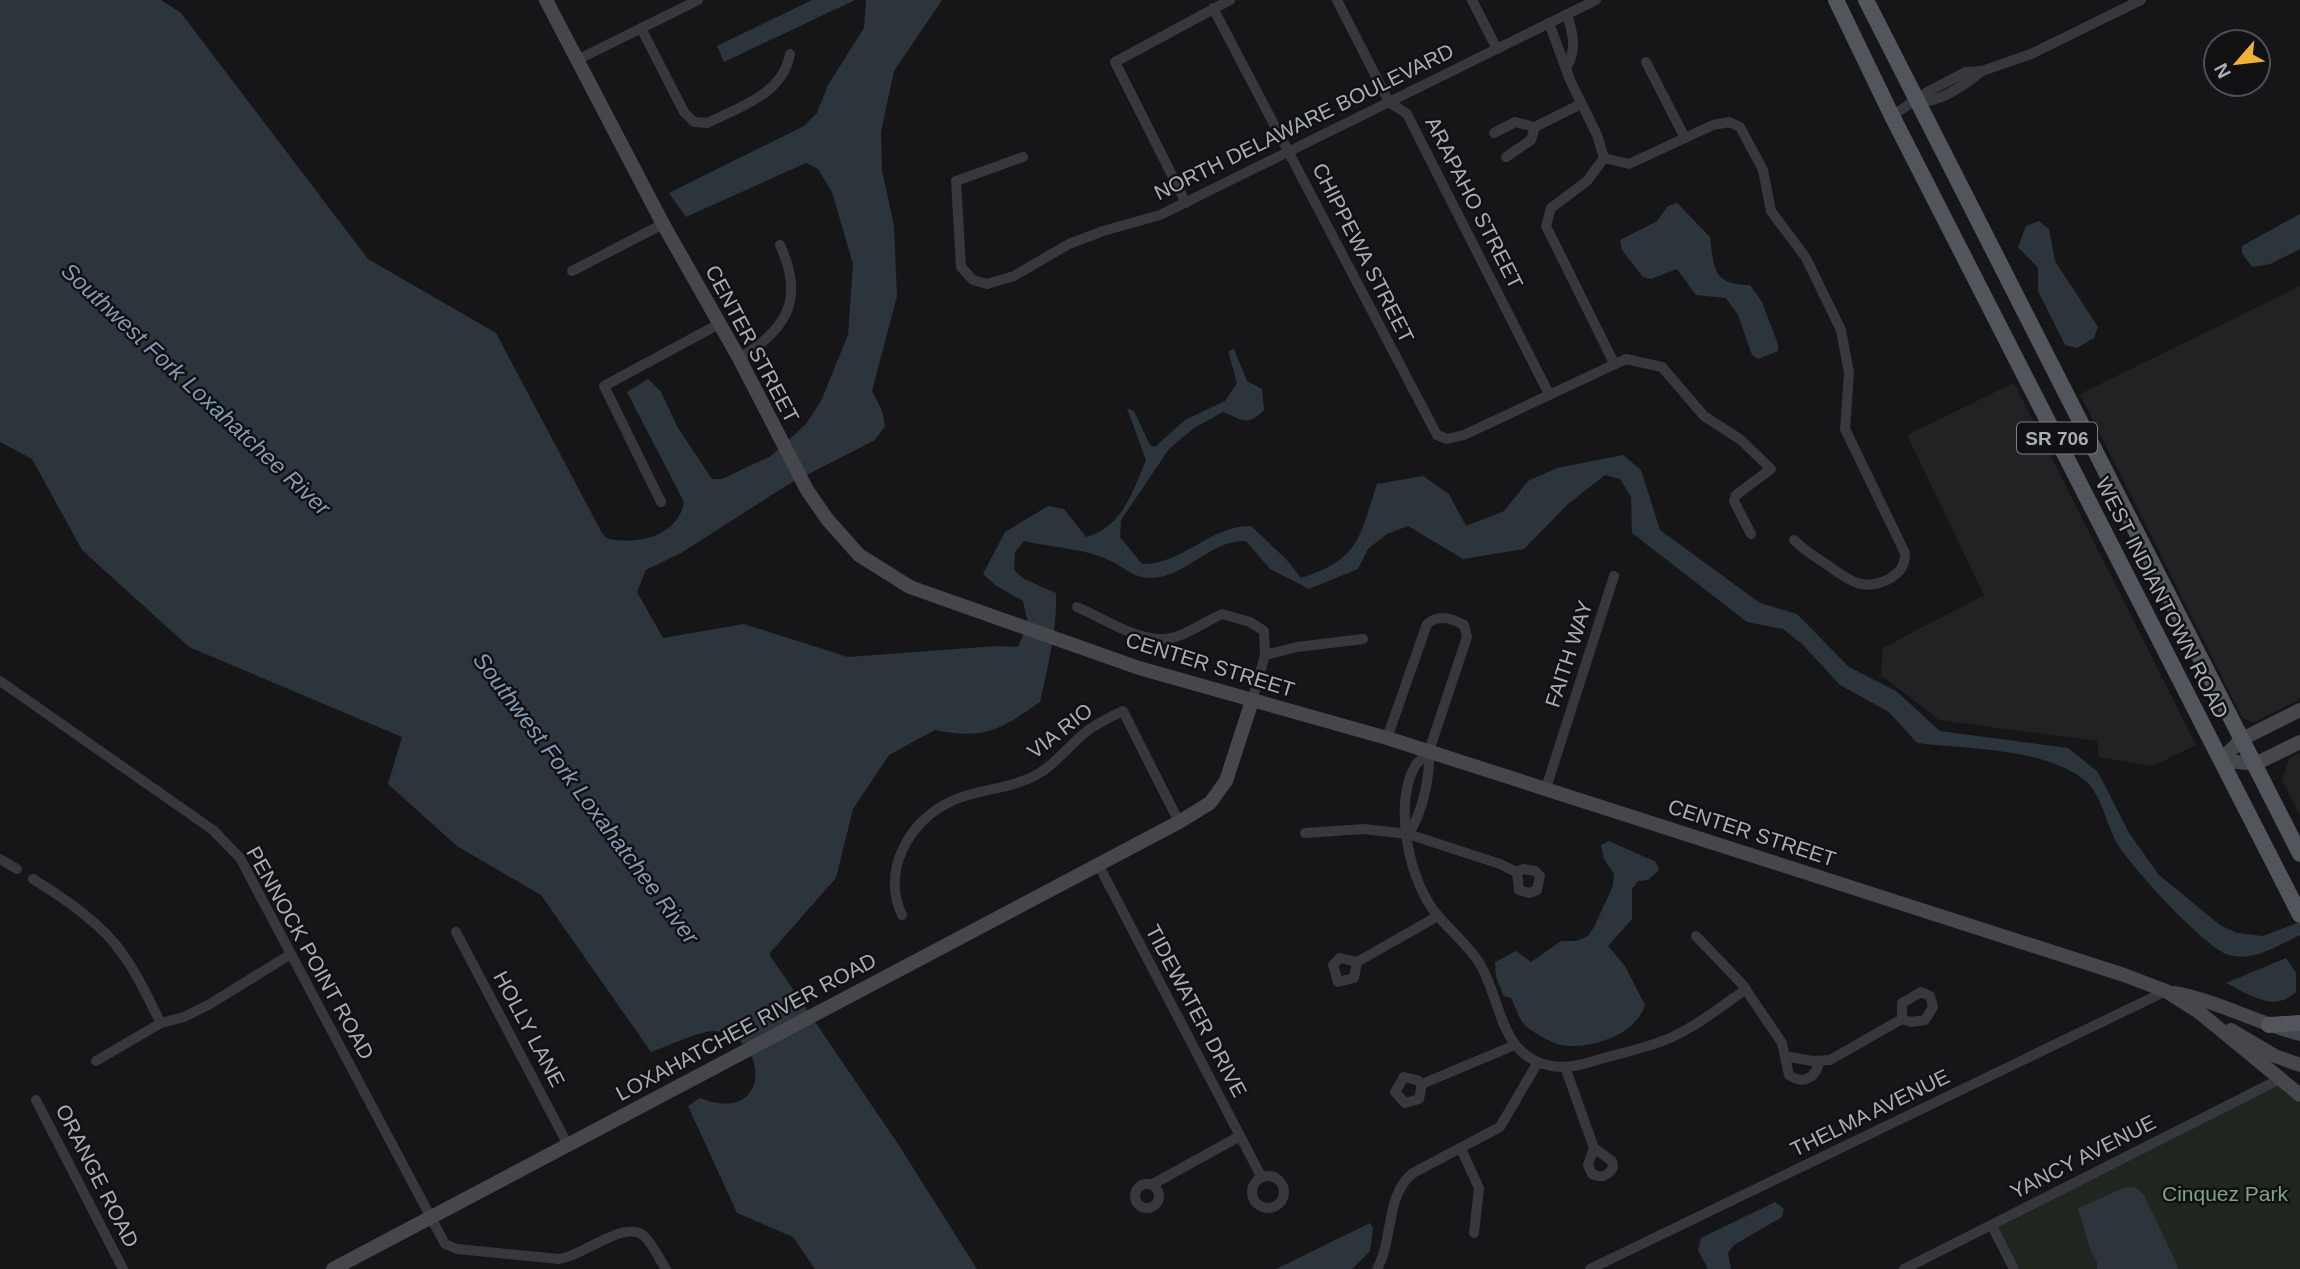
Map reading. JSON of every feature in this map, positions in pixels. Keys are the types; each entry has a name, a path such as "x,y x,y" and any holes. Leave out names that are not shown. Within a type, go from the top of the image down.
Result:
{"main road":[{"name":"WEST INDIANTOWN ROAD","path":"1836,0 1892,116 2300,914"},
{"name":"WEST INDIANTOWN ROAD","path":"1866,0 2300,853"},
{"path":"2269,1025 2300,1023"}],"street":[{"name":"CENTER STREET","path":"546,0 584,57 663,224 739,358 802,480 827,519 859,555 910,587 1139,668 1429,751 2124,975 2166,991 2205,999 2269,1025 2300,1034"},
{"path":"584,57 698,0"},
{"path":"1186,203 1115,62 1230,0"},
{"name":"ARAPAHO STREET","path":"1337,0 1389,102 1407,114 1549,394"},
{"path":"1472,0 1497,49"},
{"name":"NORTH DELAWARE BOULEVARD","path":"1023,157 956,181 961,267 973,280 987,284 1014,276 1069,244 1112,228 1160,215 1596,0"},
{"path":"1892,116 1916,102 1923,103 1947,94 1967,84 1982,71 2031,54 2141,0"},
{"name":"CHIPPEWA STREET","path":"1213,8 1431,428 1442,438 1464,435 1549,394"},
{"path":"1567,14 1574,36 1574,54 1567,67"},
{"path":"1549,23 1604,158"},
{"path":"640,29 684,112 700,124 707,123 772,88 788,70 790,54"},
{"path":"1646,62 1685,138"},
{"path":"1494,133 1515,122 1535,127 1581,104"},
{"path":"1604,158 1629,164 1685,138 1729,122 1744,133 1763,170 1771,211 1806,258 1841,330 1849,373 1845,429 1905,553 1905,562 1900,572 1874,585 1857,584 1794,540"},
{"path":"1506,157 1531,139 1535,127"},
{"path":"1604,158 1587,181 1551,208 1546,226 1614,363"},
{"path":"572,271 663,224"},
{"path":"739,358 773,335 789,308 791,277 780,245"},
{"path":"661,502 604,386 719,324"},
{"path":"1549,394 1614,363 1635,360 1662,367 1704,416 1749,447 1771,469 1735,495 1734,501 1751,534"},
{"name":"FAITH WAY","path":"1546,789 1614,576"},
{"path":"1077,607 1123,629 1157,639 1174,637 1222,614 1250,622 1264,631 1265,655 1252,701"},
{"path":"1387,738 1427,624 1439,617 1453,619 1464,625 1467,638 1429,751 1430,767 1414,825 1408,834"},
{"path":"1265,655 1297,647 1363,639"},
{"name":"PENNOCK POINT ROAD","path":"0,681 213,830 247,870 440,1239 450,1248 552,1264"},
{"name":"LOXAHATCHEE RIVER ROAD","path":"333,1269 1179,822 1210,803 1226,781 1252,701"},
{"path":"2221,760 2242,739 2300,710"},
{"name":"VIA RIO","path":"902,915 895,893 895,864 921,825 948,802 1009,787 1040,773 1086,731 1123,711 1179,822"},
{"path":"2221,760 2255,764 2300,742"},
{"path":"1429,751 1415,766 1402,820 1408,834 1415,874 1438,916 1479,962 1505,1029 1515,1045 1538,1062 1565,1067 1672,1037 1746,989"},
{"path":"1305,833 1364,829 1408,834 1500,864 1516,872"},
{"path":"0,859 17,869"},
{"name":"TIDEWATER DRIVE","path":"1098,864 1261,1176"},
{"path":"33,879 59,895 124,955 161,1023"},
{"path":"1357,962 1438,916"},
{"name":"HOLLY LANE","path":"456,932 568,1145"},
{"path":"1696,936 1746,989 1782,1043 1789,1075 1801,1080 1814,1075 1819,1062"},
{"path":"96,1061 161,1023 184,1017 210,1004 291,954"},
{"name":"CENTER STREET","path":"2166,991 2199,1012 2300,1095"},
{"name":"THELMA AVENUE","path":"1590,1269 1611,1264 2166,991"},
{"path":"2199,1012 2275,1056 2300,1065"},
{"path":"1786,1056 1819,1062 1836,1057 1902,1019"},
{"path":"1422,1084 1515,1045"},
{"path":"1377,1269 1386,1251 1396,1195 1403,1183 1413,1173 1495,1131 1505,1121 1538,1062"},
{"path":"1565,1067 1594,1148"},
{"name":"YANCY AVENUE","path":"1904,1269 2280,1079"},
{"name":"ORANGE ROAD","path":"36,1100 123,1269"},
{"path":"1153,1184 1240,1136"},
{"path":"1461,1149 1479,1188 1474,1233"},
{"path":"1992,1226 2014,1269"},
{"path":"552,1264 573,1257 620,1233 633,1230 645,1236 666,1269"}],"shaded area":[{"path":"2300,286 2300,699 2254,722 2243,719 2080,394"},
{"path":"2014,383 2196,745 2153,766 2099,757 2097,741 1939,720 1881,675 1883,648 1984,595 1907,435"},
{"path":"2300,753 2300,815 2282,780 2289,759"}],"green space":[{"name":"Cinquez Park","path":"2278,1084 2300,1104 2300,1269 2017,1269 1995,1227"}],"water":[{"name":"Southwest Fork Loxahatchee River","path":"0,0 161,0 181,13 368,259 496,333 602,533 606,538 630,541 664,531 680,514 684,502 627,392 648,379 661,392 678,428 712,479 722,479 771,456 806,424 821,401 848,335 853,264 832,192 818,169 806,163 686,217 669,193 804,126 817,113 828,85 864,28 866,0 942,0 894,71 881,132 882,170 894,226 897,296 872,391 882,411 885,426 875,440 789,484 681,553 646,570 637,592 663,638 744,624 848,657 997,646 1018,647 1028,624 1023,601 995,585 983,574 1005,532 1048,506 1064,509 1086,537 1109,526 1125,507 1146,460 1127,408 1134,411 1150,445 1155,447 1185,420 1225,401 1237,383 1228,351 1234,349 1247,381 1262,389 1264,410 1248,420 1223,412 1194,428 1169,449 1121,520 1120,537 1142,564 1157,563 1170,558 1236,527 1251,526 1286,559 1301,578 1335,563 1346,554 1361,532 1377,484 1423,476 1449,494 1466,526 1504,511 1528,481 1557,468 1623,455 1641,470 1660,530 1760,603 1797,614 1849,667 1896,691 1940,731 2068,748 2098,772 2129,833 2159,875 2220,925 2237,933 2263,936 2300,922 2300,935 2266,951 2248,956 2238,957 2218,950 2169,905 2124,854 2094,791 2082,778 2065,768 2025,755 1917,743 1889,712 1840,685 1802,644 1783,629 1747,622 1632,533 1631,497 1620,479 1605,475 1568,504 1524,549 1463,559 1408,526 1387,534 1368,549 1358,569 1309,589 1270,569 1246,541 1222,546 1165,576 1146,578 1103,557 1024,541 1015,552 1014,570 1024,579 1056,593 1053,634 1040,702 1014,720 991,730 966,734 935,730 889,755 853,809 836,878 769,954 898,1144 977,1269 815,1269 793,1237 737,1213 688,1106 700,1098 724,1104 741,1100 751,1090 755,1076 753,1061 746,1047 732,1036 714,1031 691,1036 651,1052 541,895 457,846 388,784 402,737 189,647 82,550 32,459 0,442"},
{"path":"812,0 855,0 724,62 717,46"},
{"path":"1677,203 1710,237 1715,266 1722,278 1729,282 1750,285 1762,302 1778,344 1778,351 1758,359 1752,355 1738,315 1726,298 1696,295 1677,269 1651,279 1643,277 1622,250 1620,240 1657,221 1668,206"},
{"path":"2300,214 2300,249 2270,264 2252,267 2242,253 2242,246"},
{"path":"2039,221 2049,229 2055,261 2098,327 2094,338 2077,348 2065,345 2038,291 2038,268 2018,247 2026,226"},
{"path":"1609,841 1656,862 1659,870 1648,880 1638,881 1632,889 1632,919 1608,946 1625,966 1645,1005 1632,1025 1610,1038 1585,1045 1561,1045 1538,1035 1524,1024 1511,998 1504,996 1496,977 1495,962 1516,951 1531,962 1561,941 1577,941 1588,936 1613,886 1614,874 1604,859 1601,845"},
{"path":"2286,958 2296,973 2296,992 2287,998 2270,1002 2261,1000 2226,983"},
{"path":"2135,1187 2144,1195 2179,1269 2097,1269 2097,1262 2077,1209 2123,1188"},
{"path":"1775,1202 1784,1209 1782,1217 1734,1245 1728,1253 1731,1269 1708,1269 1698,1250 1701,1238"},
{"path":"1370,1223 1373,1228 1370,1251 1352,1269 1276,1269"}]}
